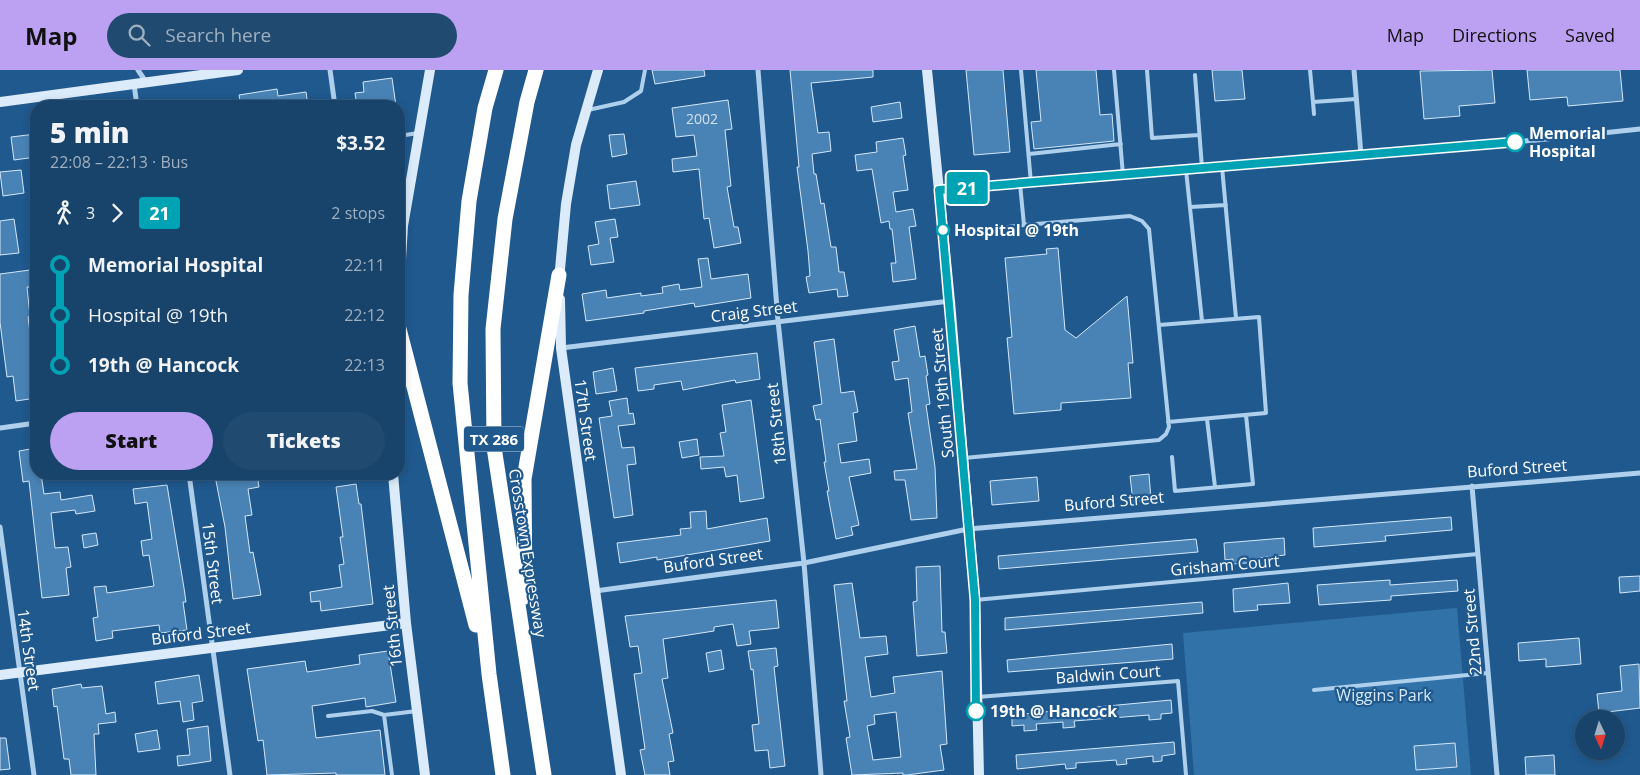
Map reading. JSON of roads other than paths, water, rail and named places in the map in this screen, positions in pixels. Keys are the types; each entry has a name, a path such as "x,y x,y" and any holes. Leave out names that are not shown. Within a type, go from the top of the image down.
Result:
{"highway":[{"name":"TX 286","path":"496,70 485,108 469,201 461,295 460,383 489,674 503,775"},
{"name":"Crosstown Expressway","path":"536,70 526,102 505,219 493,329 494,447 544,775"},
{"path":"526,651 524,479 559,275"},
{"path":"405,352 489,674"}],"main road":[{"path":"0,102 238,70"},
{"path":"405,214 430,70"},
{"name":"17th Street","path":"598,70 576,145 566,204 559,275 561,348 621,775"},
{"name":"South 19th Street","path":"927,70 950,301 975,600 979,775"},
{"name":"16th Street","path":"394,480 406,623 425,775"},
{"name":"Buford Street","path":"0,675 211,646 406,623"}],"street":[{"path":"138,70 147,82"},
{"path":"330,70 334,100"},
{"name":"18th Street","path":"758,70 778,320 804,564 821,775"},
{"path":"1354,70 1361,155"},
{"path":"134,84 136,100"},
{"path":"939,190 1361,155 1640,129"},
{"name":"Craig Street","path":"561,348 778,320 950,301"},
{"path":"0,428 30,424"},
{"name":"Buford Street","path":"594,592 804,564 968,529 1640,473"},
{"name":"15th Street","path":"189,480 230,775"},
{"name":"22nd Street","path":"1472,486 1497,775"},
{"name":"14th Street","path":"0,528 18,672 34,775"}],"lane":[{"path":"586,111 624,102 641,91 646,70"},
{"path":"1021,70 1031,183"},
{"path":"1114,70 1123,175"},
{"path":"1147,70 1152,138 1199,135"},
{"path":"1310,70 1314,114"},
{"path":"1195,75 1202,168"},
{"path":"1313,102 1356,99"},
{"path":"405,135 418,133"},
{"path":"1029,154 1121,144"},
{"path":"1222,167 1236,318"},
{"path":"1186,170 1202,321"},
{"path":"1020,184 1024,225"},
{"path":"1190,207 1226,204"},
{"path":"962,458 1159,440 1166,434 1168,422 1151,238 1149,229 1142,220 1130,216 982,230"},
{"path":"1159,325 1259,317 1266,414 1168,422"},
{"path":"1172,457 1175,491 1253,484 1246,415"},
{"path":"1207,419 1215,488"},
{"name":"Grisham Court","path":"975,600 1478,554"},
{"path":"1314,690 1488,672"},
{"name":"Baldwin Court","path":"976,697 1178,681 1186,775"},
{"path":"328,716 372,711 384,715 417,711"},
{"path":"384,715 392,775"}],"place":[{"name":"Memorial Hospital","path":"1515,142"},
{"name":"Hospital @ 19th","path":"943,230"},
{"name":"19th @ Hancock","path":"976,711"}],"park label":[{"name":"Wiggins Park","path":"1384,695"}]}
